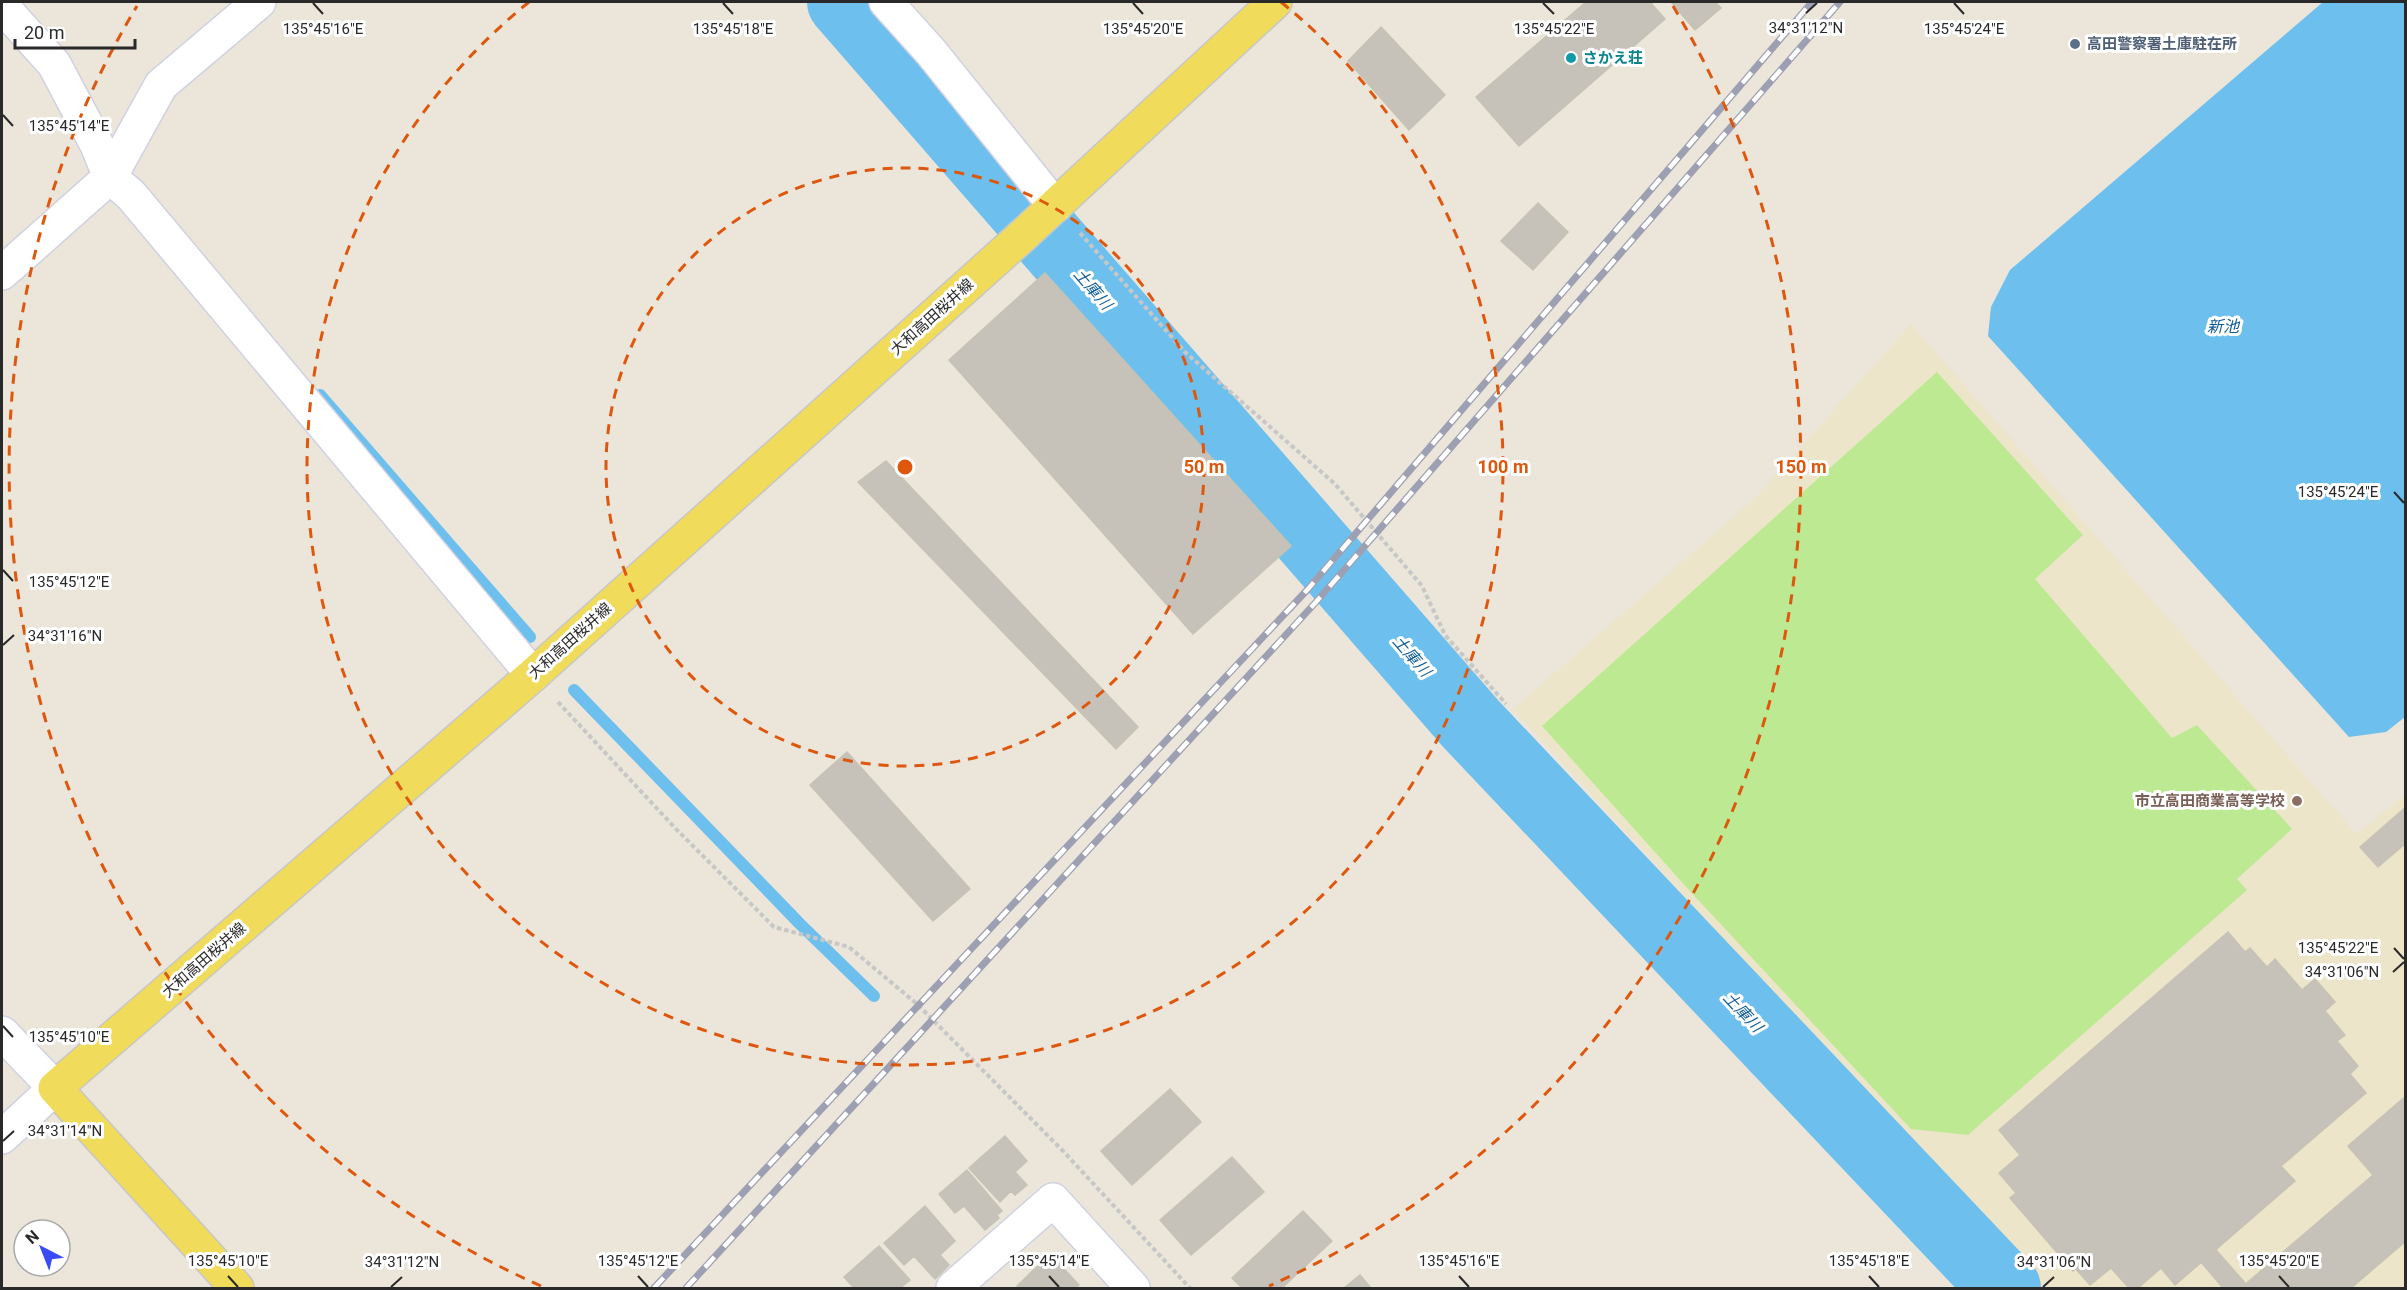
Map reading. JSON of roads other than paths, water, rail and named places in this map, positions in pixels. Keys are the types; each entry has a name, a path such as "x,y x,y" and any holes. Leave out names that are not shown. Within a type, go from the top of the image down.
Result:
{"main road":[{"name":"大和高田桜井線","path":"56,1088 533,675 1020,239 1275,2"},
{"path":"56,1088 237,1288"}],"street":[{"path":"2,273 110,177 160,85 259,2"},
{"path":"886,2 931,52 1053,208"},
{"path":"2,6 54,63 97,145 110,177 131,195 533,675"},
{"path":"2,1033 56,1088 2,1137"},
{"path":"953,1288 1053,1200 1123,1285"}],"water":[{"name":"新池","path":"2323,2 2406,2 2405,717 2386,732 2349,737 1988,336 1991,307 2010,270"}],"waterway":[{"name":"土庫川","path":"843,2 1471,724 2005,1288"},
{"path":"320,395 530,637"},
{"path":"574,690 800,924 874,996"}],"railway":[{"path":"654,1288 1308,589 1812,2"},
{"path":"686,1288 1316,602 1840,2"}],"place":[{"name":"高田警察署土庫駐在所","path":"2075,44"},
{"name":"さかえ荘","path":"1571,58"},
{"name":"市立高田商業高等学校","path":"2297,801"}]}
